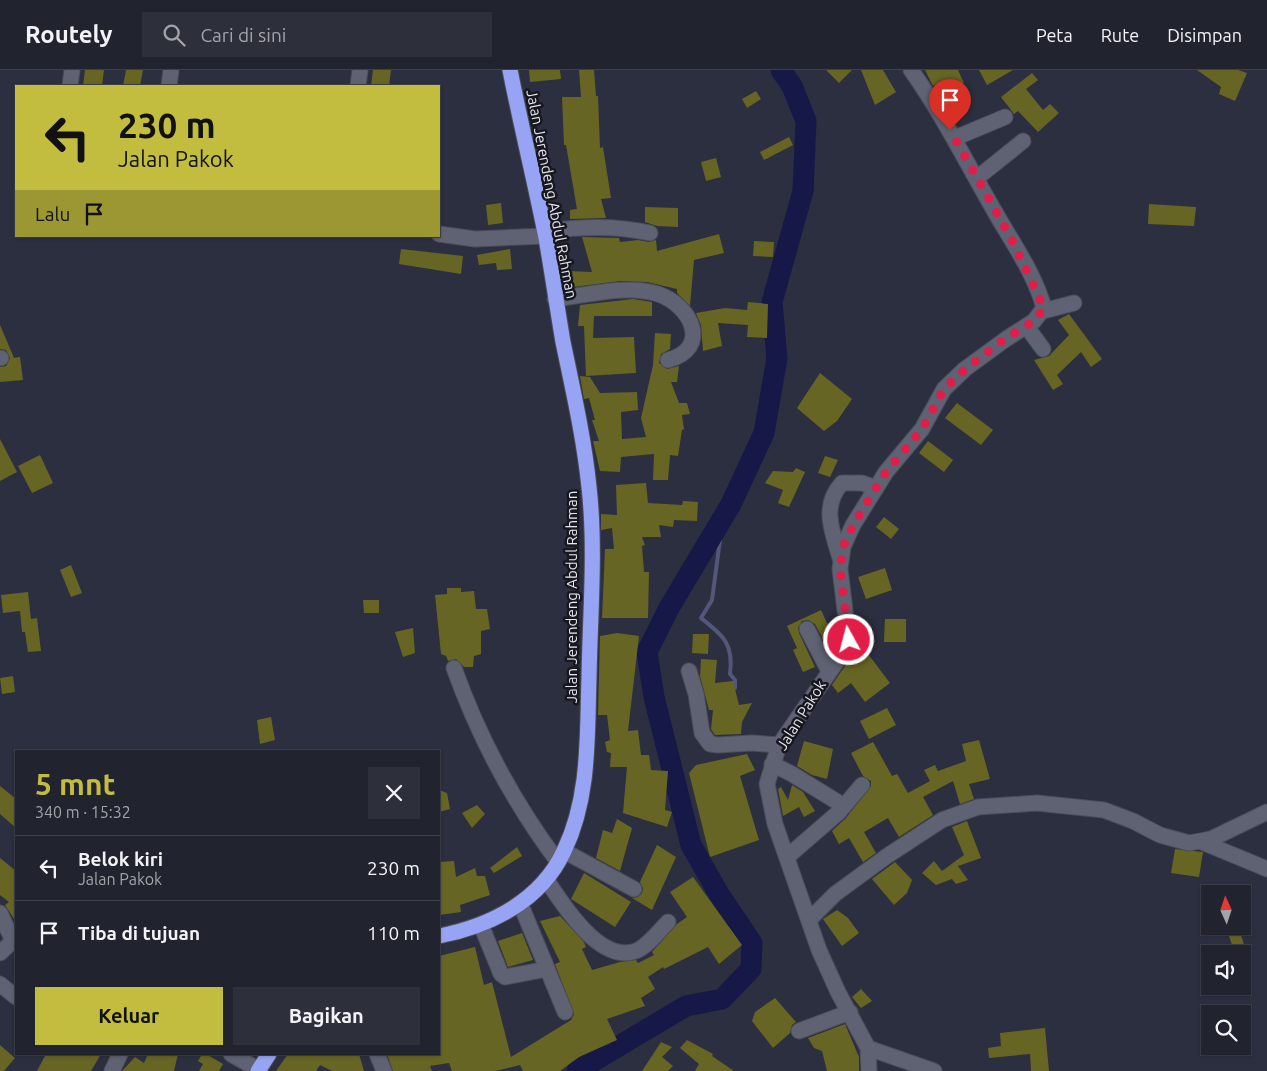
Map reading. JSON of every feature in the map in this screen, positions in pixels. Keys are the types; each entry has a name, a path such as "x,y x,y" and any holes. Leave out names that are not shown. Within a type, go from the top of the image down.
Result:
{"highway":[{"name":"Jalan Jerendeng Abdul Rahman","path":"440,936 481,925 520,903 546,879 561,857 581,806 586,773 591,542 589,488 583,441 545,234 510,70"},
{"path":"258,1071 268,1055"}],"street":[{"path":"70,85 72,70"},
{"path":"168,85 171,70"},
{"path":"358,85 360,70"},
{"path":"911,70 955,138 977,178 1040,295 1043,311 1074,303"},
{"path":"955,138 1005,117"},
{"path":"977,178 1023,140"},
{"path":"440,234 475,239 545,234 600,226 650,232"},
{"path":"556,299 627,290 653,293 666,298 688,316 694,342 688,349 668,360"},
{"name":"Jalan Pakok","path":"869,1071 868,1048 838,992 809,920 775,824 766,784 782,741 848,646 849,640 841,590 840,558 853,525 886,472 919,433 938,398 953,379 1006,338 1027,327 1043,311"},
{"path":"1027,327 1043,349"},
{"path":"840,558 831,519 830,506 833,494 842,483 862,482 876,488"},
{"path":"807,630 825,677"},
{"path":"454,668 494,760 528,821 561,857 634,889"},
{"path":"689,671 696,694 702,733 710,744 782,741"},
{"path":"772,764 844,806"},
{"path":"786,857 844,806 862,785"},
{"path":"809,920 835,894 886,856 942,820 978,807 1038,803 1104,810 1179,841 1202,842 1267,869"},
{"path":"1202,842 1267,812"},
{"path":"546,879 566,909 595,940 612,952 637,950 668,922"},
{"path":"520,903 565,1012"},
{"path":"0,953 14,940 2,921"},
{"path":"481,925 501,974 505,977 547,969"},
{"path":"0,984 15,997"},
{"path":"799,1031 850,1012"},
{"path":"868,1048 934,1071"},
{"path":"112,1071 120,1055"},
{"path":"234,1055 258,1071"},
{"path":"376,1055 384,1071"}],"building":[{"path":"85,70 104,70 102,85 83,85"},
{"path":"126,70 143,70 140,85 123,85"},
{"path":"373,70 391,70 389,85 371,85"},
{"path":"529,70 560,70 561,79 530,82"},
{"path":"579,70 594,70 596,96 598,96 600,148 603,147 611,198 601,199 606,218 570,219 570,210 577,209 566,145 564,145 562,97 581,97"},
{"path":"826,70 852,70 839,83"},
{"path":"861,70 883,70 896,92 875,105"},
{"path":"925,70 958,70 964,83 947,92 942,82 933,86"},
{"path":"979,70 1013,70 987,85"},
{"path":"1197,70 1238,70 1247,73 1235,101 1219,94 1221,87"},
{"path":"1032,73 1038,80 1026,89 1043,110 1050,104 1059,113 1038,132 1018,111 1014,114 1001,97"},
{"path":"756,91 761,99 747,108 742,99"},
{"path":"789,137 793,145 764,160 760,152"},
{"path":"716,158 721,177 706,181 701,162"},
{"path":"501,203 503,223 488,225 486,205"},
{"path":"1149,204 1196,207 1194,226 1148,224"},
{"path":"645,207 678,208 678,227 657,226 645,222"},
{"path":"719,234 724,253 694,260 690,306 677,293 677,289 647,282 620,281 566,288 567,271 592,272 582,237 619,238 620,242 638,240 649,242 656,240 657,251"},
{"path":"754,241 774,242 773,257 753,256"},
{"path":"401,249 463,256 461,274 399,264"},
{"path":"510,249 512,269 497,270 496,263 479,265 477,255"},
{"path":"633,299 652,302 652,316 594,316 593,338 634,337 636,373 586,376 584,326 578,326 580,305"},
{"path":"748,302 768,304 767,338 747,337 748,325 718,323 722,346 703,351 701,325 696,313 725,308 747,310"},
{"path":"1069,314 1102,359 1091,367 1081,352 1057,375 1063,384 1053,390 1034,360 1049,356 1069,335 1058,320"},
{"path":"0,325 14,358 20,357 23,380 0,382 0,367 6,366 10,358 6,350 0,349"},
{"path":"655,333 671,334 670,349 661,354 659,363 667,369 679,366 677,382 671,382 679,403 687,403 690,414 682,415 684,429 682,430 678,456 670,455 668,480 653,480 654,454 621,457 620,472 600,471 593,441 599,441 592,420 595,420 589,398 584,399 580,376 590,377 600,393 637,392 638,410 621,412 622,439 646,437 641,418 653,365"},
{"path":"820,373 852,399 837,421 824,431 797,408"},
{"path":"957,403 993,430 981,445 945,418"},
{"path":"0,439 17,472 0,481"},
{"path":"928,441 953,460 944,472 919,453"},
{"path":"40,455 53,483 32,493 18,466"},
{"path":"825,456 838,460 830,477 818,473"},
{"path":"796,468 805,472 789,507 778,503 783,490 765,483 773,471 793,472"},
{"path":"646,483 648,503 682,505 683,501 698,502 697,521 674,520 673,527 659,525 661,537 642,537 645,545 642,546 644,572 649,572 648,618 602,618 605,549 614,549 612,528 601,530 601,514 617,515 616,485"},
{"path":"884,517 899,529 891,539 876,527"},
{"path":"71,565 82,593 71,597 60,570"},
{"path":"885,568 892,590 866,599 858,577"},
{"path":"447,588 461,588 461,592 474,591 476,609 487,609 490,629 481,631 481,654 474,656 473,667 464,667 456,659 448,661 446,656 441,654 435,595 447,594"},
{"path":"28,592 31,619 37,618 41,651 28,652 25,632 22,632 20,611 3,613 1,595"},
{"path":"363,600 379,600 379,613 364,613"},
{"path":"821,610 833,636 837,634 839,642 831,654 815,624 808,620 802,621 798,628 799,633 815,667 803,672 793,650 797,648 787,626"},
{"path":"885,619 906,619 906,642 884,642"},
{"path":"413,628 415,653 403,657 395,632"},
{"path":"617,633 639,636 628,731 638,730 641,755 649,755 651,770 668,771 665,810 672,812 667,827 623,813 627,767 610,767 611,753 607,752 605,742 610,740 607,715 598,715 600,636"},
{"path":"693,634 709,634 708,654 692,653"},
{"path":"865,650 890,683 865,702 851,683 838,693 832,685 849,660"},
{"path":"701,659 717,660 715,683 733,681 739,705 752,703 742,722 741,734 715,735 711,729 713,710 709,710 700,676"},
{"path":"13,676 15,692 2,694 0,678"},
{"path":"887,708 896,725 869,739 860,721"},
{"path":"271,717 275,740 260,744 257,720"},
{"path":"979,740 990,779 969,784 974,799 960,804 953,781 923,797 933,815 899,837 888,818 864,832 876,853 863,862 849,838 839,844 832,831 846,818 871,786 871,781 863,776 851,753 873,742 892,776 897,774 908,793 930,781 924,770 935,765 938,771 966,761 962,744"},
{"path":"804,741 833,749 827,779 812,775 797,766"},
{"path":"747,754 755,770 740,776 759,840 710,857 689,773 696,765"},
{"path":"792,785 803,792 815,811 804,817 799,807 783,816 778,789 781,787 788,800"},
{"path":"0,786 15,798 15,827 0,814"},
{"path":"440,790 447,793 450,809 440,812"},
{"path":"477,805 485,814 472,828 462,813"},
{"path":"617,819 632,828 620,871 596,858 603,830 612,833"},
{"path":"967,821 981,858 958,866 968,880 956,884 952,879 936,885 922,873 934,861 942,871 964,855 952,827"},
{"path":"657,845 676,857 652,910 632,898 638,897 642,893 643,888 640,882"},
{"path":"517,847 522,856 494,873 490,868"},
{"path":"1175,849 1203,852 1199,877 1171,873"},
{"path":"0,858 15,870 15,920 5,905 9,902 0,895"},
{"path":"454,861 456,877 475,868 477,876 485,876 490,895 460,905 461,912 440,915 440,862"},
{"path":"895,862 912,880 907,893 894,905 872,879"},
{"path":"584,873 631,902 615,927 571,899"},
{"path":"693,877 742,945 719,964 708,947 664,969 663,967 648,977 655,989 641,998 645,1006 607,1019 617,1040 579,1057 560,1071 523,1071 520,1065 495,1071 452,1071 449,1063 430,1066 432,1071 393,1071 387,1055 440,1055 440,956 475,947 484,985 492,982 511,1057 571,1020 574,1014 555,964 560,962 540,921 560,916 584,942 586,947 582,949 592,970 620,962 636,960 638,963 654,955 652,952 677,924 687,917 670,892"},
{"path":"837,910 848,918 859,933 842,946 823,919"},
{"path":"522,933 533,960 508,967 498,941"},
{"path":"1241,935 1244,945 1232,945 1229,936"},
{"path":"861,989 872,1001 861,1008 852,997"},
{"path":"775,998 796,1022 792,1025 790,1033 773,1048 752,1021 755,1012"},
{"path":"845,1024 859,1057 859,1071 827,1071 822,1051 814,1048 808,1038"},
{"path":"1045,1028 1049,1071 1031,1071 1030,1054 989,1058 988,1048 1001,1046 1000,1033"},
{"path":"687,1040 713,1054 712,1056 734,1071 695,1071 699,1064 680,1048"},
{"path":"661,1042 672,1047 662,1057 673,1066 668,1071 642,1071"},
{"path":"0,1045 15,1058 4,1071 0,1071"},
{"path":"45,1055 100,1055 91,1071 37,1071"},
{"path":"148,1055 178,1055 174,1071 122,1071 135,1057 144,1063"},
{"path":"201,1055 208,1055 223,1064 219,1071 199,1071 203,1064 198,1061"},
{"path":"287,1055 359,1055 364,1071 332,1071 320,1065 316,1071 276,1071"}],"waterway":[{"path":"577,1071 686,1006 722,999 751,969 752,943 719,894 691,845 654,697 647,652 669,608 731,504 764,433 777,358 772,302 803,191 806,121 792,86 781,70"},
{"path":"723,517 712,600 701,618 721,635 728,647 731,663 730,674 735,680 735,688"}],"route":[{"path":"849,640 841,590 840,558 853,525 886,472 922,429 944,389 965,369 1006,338 1027,327 1041,314 1044,308 1040,295 1011,238 950,130"}]}
